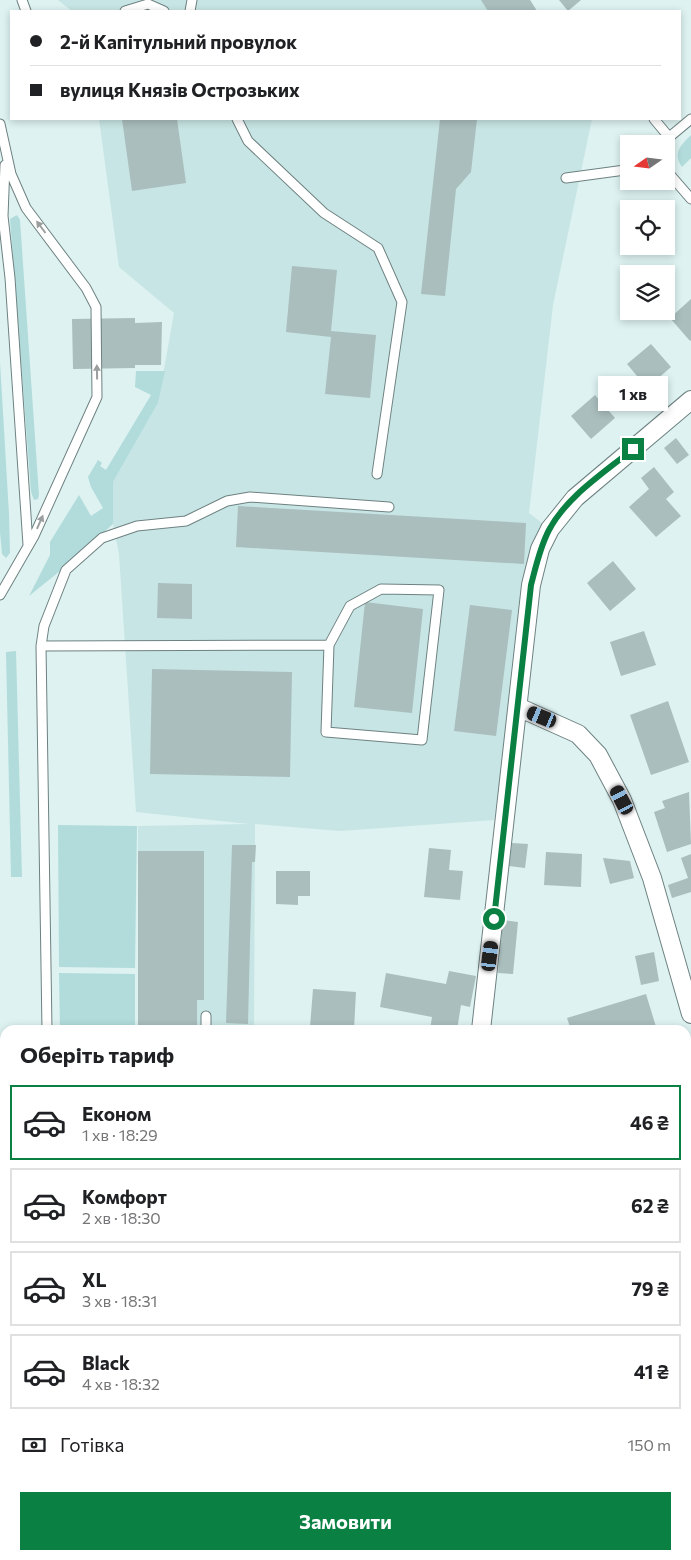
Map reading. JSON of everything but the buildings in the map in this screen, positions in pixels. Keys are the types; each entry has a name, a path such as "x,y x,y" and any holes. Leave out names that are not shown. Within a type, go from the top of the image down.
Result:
{"street":[{"path":"482,1025 531,585 540,549 550,528 574,498 691,400"},
{"path":"518,707 578,734 598,755 622,800 652,878 691,1014"}],"lane":[{"path":"129,10 148,4 162,10"},
{"path":"671,135 691,119"},
{"path":"238,120 248,141 324,214 378,248 402,302 377,474"},
{"path":"655,120 667,135"},
{"path":"0,124 11,174 26,208 86,288 96,307 97,397 28,546 0,595"},
{"path":"4,141 6,183 3,216 10,278 28,546"},
{"path":"566,178 620,171"},
{"path":"675,180 691,199"},
{"path":"47,1025 41,646 44,626 66,570 102,538 137,526 186,521 227,501 250,497 388,507"},
{"path":"381,589 439,590 422,740 326,732 329,645 350,606 381,589"},
{"path":"41,646 329,645"},
{"path":"206,1016 206,1025"}],"shaded area":[{"path":"58,0 530,0 536,10 71,10"},
{"path":"99,120 592,120 553,305 529,513 542,523 494,820 340,831 255,824 254,1025 138,1025 138,826 249,824 136,812 119,554 113,524 113,482 158,403 174,313 119,267"},
{"path":"691,135 691,158 682,167 679,162 678,153 681,146"},
{"path":"17,215 20,220 39,495 38,499 34,500 31,492 10,219"},
{"path":"0,362 9,514 10,553 6,558 2,554 0,532"},
{"path":"136,371 165,371 158,403 113,482 113,524 29,596 50,555 50,542 79,495 91,516 103,508 91,487 88,477 98,460 102,463 100,466 106,470 151,395 135,387"},
{"path":"16,651 22,877 11,877 6,652"},
{"path":"58,825 137,826 135,968 59,967"},
{"path":"59,973 135,974 135,1025 60,1025"}],"route":[{"path":"494,919 531,585 540,549 550,528 574,498 633,449"}]}
